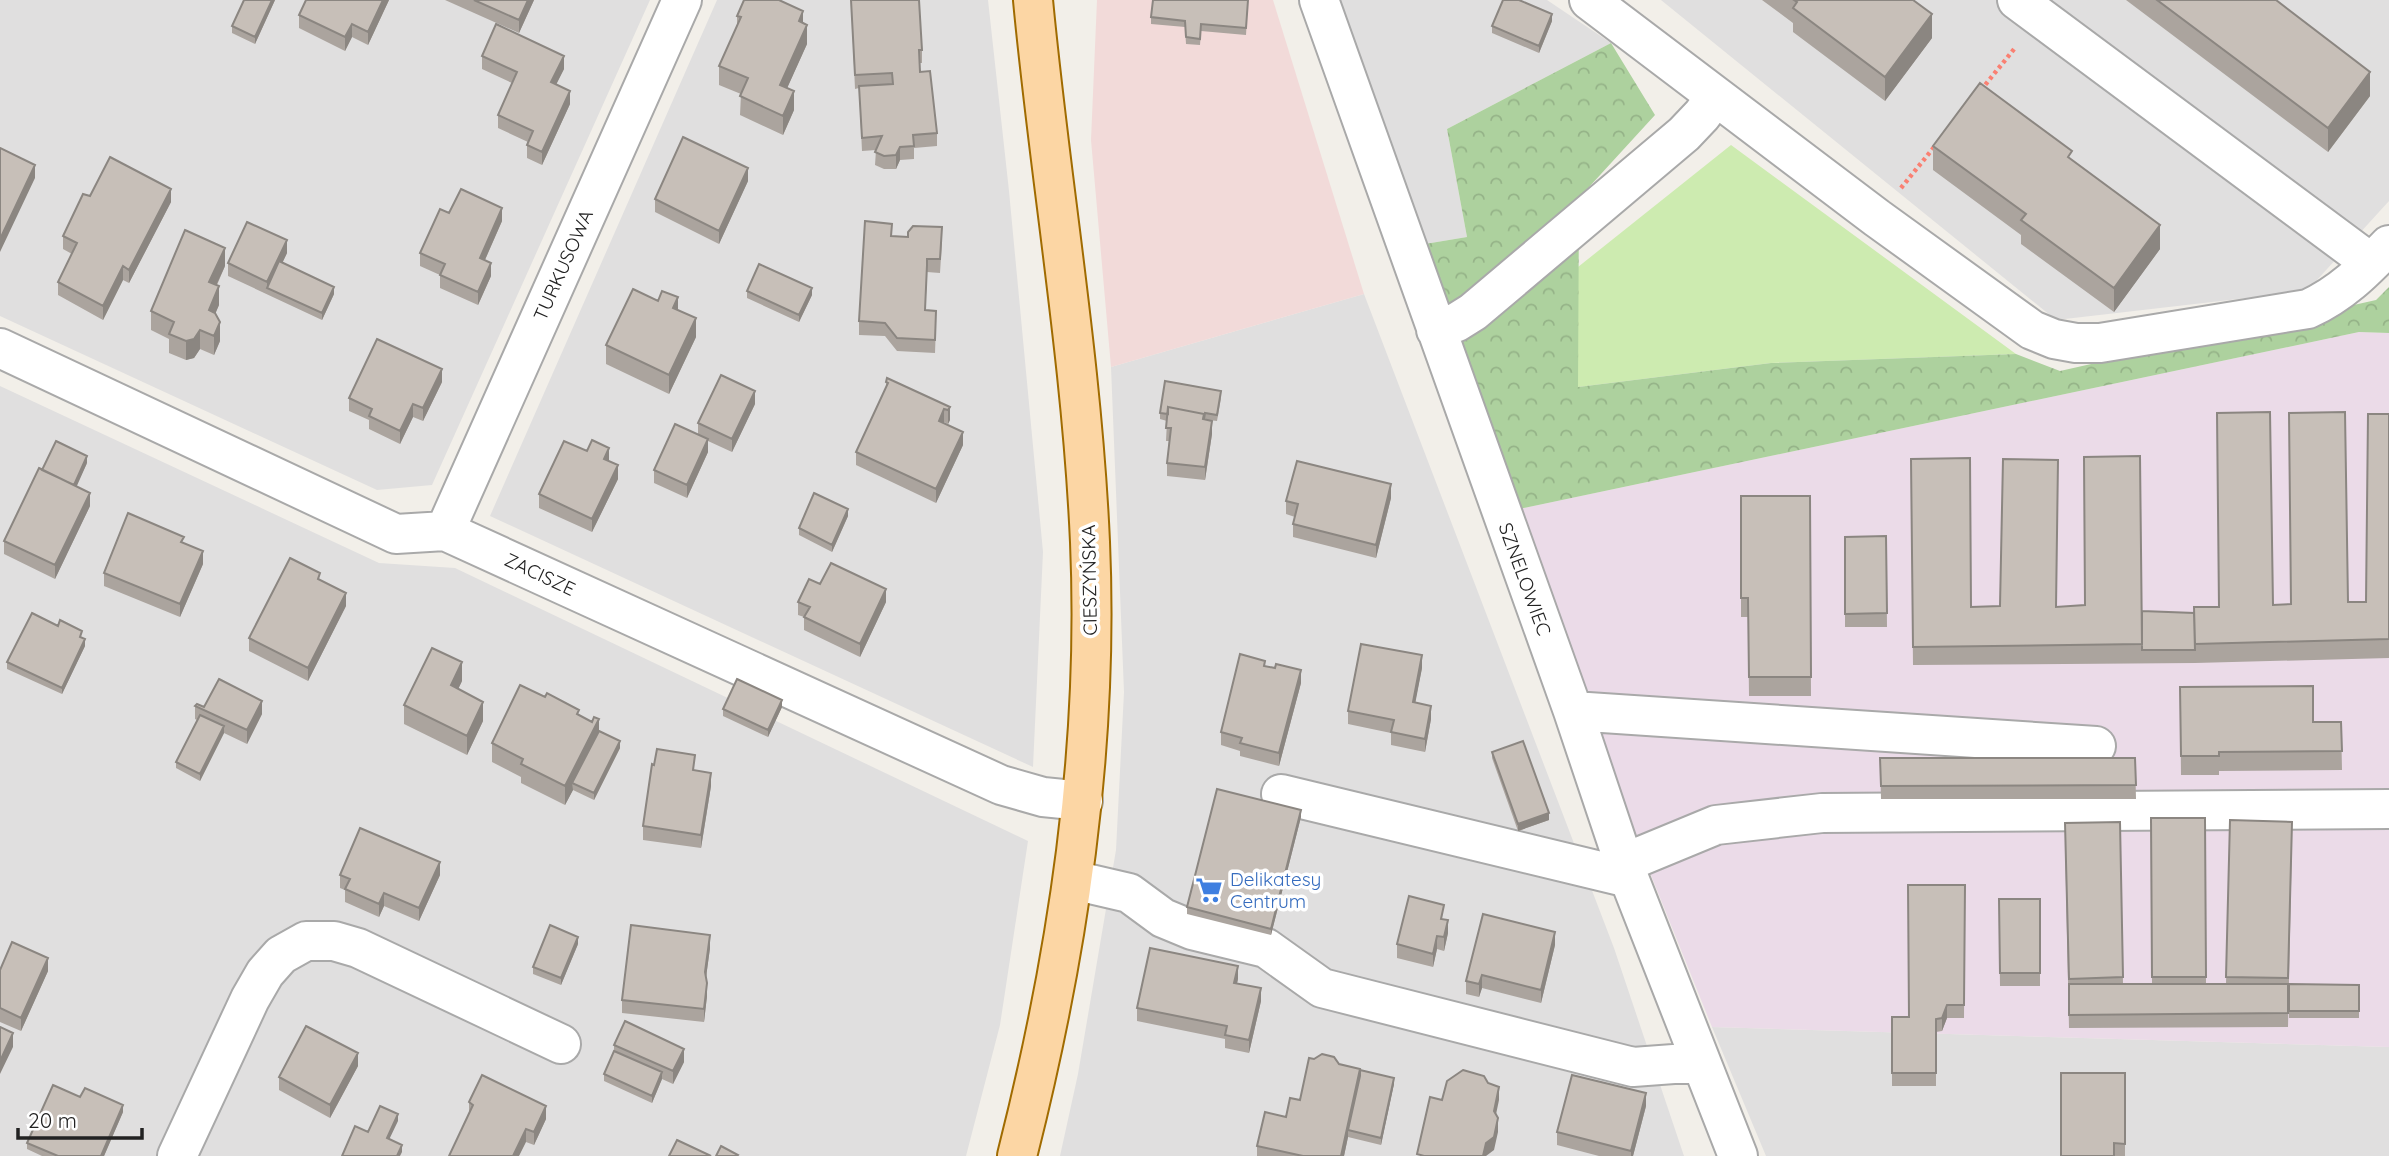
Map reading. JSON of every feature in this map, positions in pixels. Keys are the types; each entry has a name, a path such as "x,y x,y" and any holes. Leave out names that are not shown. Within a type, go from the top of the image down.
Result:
{"main road":[{"name":"CIESZYŃSKA","path":"1017,1156 1049,1022 1073,880 1083,802 1090,698 1090,544 1079,408 1033,0"}],"street":[{"name":"TURKUSOWA","path":"444,531 682,0"},
{"name":"SZNELOWIEC","path":"1319,0 1573,710 1627,870 1738,1156"},
{"path":"1589,0 1877,218 2032,330 2054,339 2077,343 2120,341 2308,309 2328,300 2350,284 2380,254 2028,9"},
{"path":"1436,330 1473,312 1684,134 1715,97"},
{"name":"ZACISZE","path":"0,348 396,534 444,531 1001,785 1043,797 1083,802"},
{"path":"1573,710 2096,746"},
{"path":"1281,794 1627,870 1716,825 1822,813 2389,809"},
{"path":"1073,880 1129,894 1163,918 1192,930 1266,948 1322,988 1633,1067 1701,1062"},
{"path":"177,1156 250,999 265,973 281,954 306,941 334,941 358,948 561,1044"}],"path":[{"path":"1980,92 2028,9"},
{"path":"1877,218 1937,144"}],"shaded area":[{"path":"0,0 650,0 432,485 377,490 0,316"},
{"path":"717,0 988,0 1043,552 1033,767 490,516"},
{"path":"1097,0 1273,0 1364,294 1111,367 1091,140"},
{"path":"1336,0 1547,0 1611,43 1447,129 1467,237 1419,245"},
{"path":"1661,0 2389,0 2389,201 2307,291 2056,320"},
{"path":"1364,294 1614,948 1684,1156 1060,1156 1078,1074 1116,850 1124,692 1111,367"},
{"path":"2359,332 2389,333 2389,1047 1712,1027 1505,512"},
{"path":"0,386 379,563 455,568 1028,841 1000,1025 966,1156 0,1156"},
{"path":"1712,1027 2389,1047 2389,1156 1766,1156"}],"green space":[{"path":"1611,43 1655,115 1579,198 1578,387 1771,363 2016,354 2060,371 2376,300 2389,287 2389,333 2359,332 1505,512 1419,245 1467,237 1447,129"},
{"path":"1731,145 2016,354 1771,363 1578,387 1578,267"}],"building":[{"path":"244,0 272,0 255,37 232,26"},
{"path":"306,0 383,0 368,32 352,24 345,37 299,15"},
{"path":"474,0 528,0 519,20"},
{"path":"744,0 779,0 803,11 799,21 807,25 780,85 794,91 783,116 740,96 748,78 719,66 741,17 737,16"},
{"path":"851,0 919,0 922,50 919,50 920,72 930,71 937,133 913,135 914,146 900,147 896,155 884,156 875,152 882,136 862,138 859,86 893,84 892,73 855,75"},
{"path":"1153,0 1248,0 1246,28 1201,24 1200,39 1186,37 1185,21 1151,17"},
{"path":"1503,0 1519,0 1552,14 1539,46 1492,26"},
{"path":"1794,0 1913,0 1932,14 1885,77 1793,8 1797,2"},
{"path":"2157,0 2276,0 2370,72 2328,128"},
{"path":"496,24 564,56 551,82 570,91 542,152 527,145 533,131 498,115 517,72 482,56"},
{"path":"1980,83 2072,151 2068,157 2160,225 2114,288 2021,220 2026,214 1933,146"},
{"path":"683,137 748,168 719,231 655,199"},
{"path":"0,148 35,165 0,239"},
{"path":"110,157 171,189 129,270 123,266 103,306 58,282 77,243 63,236 83,194 90,196"},
{"path":"461,189 502,208 480,258 491,263 478,292 440,275 445,264 420,253 440,209 449,213"},
{"path":"865,221 892,224 891,236 908,237 913,226 942,227 940,259 927,259 925,310 936,311 935,340 897,338 885,323 859,321"},
{"path":"247,222 287,240 267,282 228,263"},
{"path":"185,230 225,248 209,282 219,286 209,310 215,313 220,322 214,336 200,330 194,339 186,341 169,334 174,322 151,311"},
{"path":"279,261 334,287 322,313 267,288"},
{"path":"759,264 812,288 799,315 747,291"},
{"path":"633,289 658,301 662,291 678,297 673,308 696,318 669,375 606,345"},
{"path":"377,339 442,369 423,408 413,404 400,431 369,416 372,409 349,398"},
{"path":"721,375 755,391 732,439 698,423"},
{"path":"887,378 950,407 948,410 944,409 939,421 963,432 936,489 856,452 888,383"},
{"path":"1165,381 1221,391 1217,415 1205,413 1204,419 1204,414 1168,407 1168,414 1160,413"},
{"path":"1168,407 1204,414 1203,419 1212,421 1205,467 1167,463 1171,428 1166,428"},
{"path":"2270,412 2273,605 2291,604 2289,413 2345,412 2348,602 2366,602 2368,414 2389,414 2389,639 2195,644 2194,607 2219,607 2217,413"},
{"path":"675,424 708,439 687,485 654,470"},
{"path":"592,440 609,448 604,459 618,465 592,519 539,494 564,441 587,451"},
{"path":"56,441 87,456 74,485 42,470"},
{"path":"2140,456 2142,644 1913,647 1911,459 1970,458 1971,607 2000,606 2003,459 2058,460 2056,607 2085,605 2084,457"},
{"path":"1297,461 1391,484 1376,545 1293,524 1298,504 1286,501"},
{"path":"39,468 90,493 55,565 4,541"},
{"path":"814,493 848,509 832,545 799,528"},
{"path":"1741,496 1810,496 1811,677 1749,677 1748,598 1741,598"},
{"path":"128,513 184,537 181,542 203,551 180,604 104,573"},
{"path":"1886,536 1887,613 1845,614 1845,537"},
{"path":"290,558 320,573 318,579 346,593 308,668 249,638"},
{"path":"831,563 886,589 860,644 804,617 810,607 798,602 809,579 820,584"},
{"path":"2142,611 2194,613 2195,650 2142,650"},
{"path":"32,613 58,626 60,620 82,631 80,637 85,639 62,688 7,662"},
{"path":"1361,644 1422,655 1413,702 1431,706 1425,739 1391,732 1394,720 1348,711"},
{"path":"432,648 462,662 451,685 483,702 467,736 404,705"},
{"path":"1240,654 1265,661 1264,666 1275,668 1276,664 1301,670 1279,753 1240,743 1242,738 1221,732"},
{"path":"219,679 262,701 247,730 195,706 197,704 204,707"},
{"path":"737,679 782,700 768,730 723,709"},
{"path":"520,685 545,697 547,693 579,710 577,714 592,722 594,717 599,719 565,786 521,764 523,759 492,743"},
{"path":"2313,686 2313,722 2341,722 2342,751 2219,752 2219,756 2181,756 2180,687"},
{"path":"200,715 224,726 200,774 176,762"},
{"path":"599,731 620,741 594,793 572,783"},
{"path":"1523,741 1549,813 1518,824 1492,752"},
{"path":"657,749 695,755 693,770 711,773 701,835 643,826 652,764 654,765"},
{"path":"1880,758 2135,758 2136,785 1881,786"},
{"path":"1217,789 1301,810 1271,929 1187,907"},
{"path":"2151,818 2205,818 2206,977 2152,977"},
{"path":"2230,820 2292,822 2288,978 2226,977"},
{"path":"2120,822 2123,977 2069,979 2065,823"},
{"path":"360,828 440,862 419,908 384,893 379,904 345,889 350,879 340,875"},
{"path":"1908,885 1965,885 1964,1005 1947,1005 1942,1018 1936,1019 1936,1073 1892,1073 1892,1017 1909,1017"},
{"path":"1409,896 1444,905 1441,919 1448,920 1444,937 1437,936 1433,954 1397,944"},
{"path":"1999,899 2040,899 2040,973 2000,973"},
{"path":"1483,914 1555,932 1541,990 1482,975 1479,984 1466,981"},
{"path":"550,925 578,937 561,978 533,967"},
{"path":"631,925 710,935 704,1009 622,1000"},
{"path":"12,942 48,958 21,1018 0,1008 0,970"},
{"path":"1150,948 1238,966 1234,983 1261,988 1249,1040 1225,1035 1227,1026 1137,1008"},
{"path":"2069,984 2288,984 2288,1013 2069,1015"},
{"path":"2289,984 2359,985 2359,1011 2289,1011"},
{"path":"625,1021 684,1049 673,1071 614,1045"},
{"path":"306,1026 358,1053 330,1105 279,1077"},
{"path":"0,1027 13,1033 0,1061"},
{"path":"614,1051 662,1072 652,1096 604,1074"},
{"path":"1322,1054 1334,1057 1339,1064 1360,1069 1341,1156 1303,1156 1257,1146 1265,1112 1286,1117 1290,1098 1300,1100 1309,1058 1314,1059"},
{"path":"1360,1070 1394,1078 1381,1138 1348,1130"},
{"path":"1463,1070 1484,1076 1488,1083 1499,1087 1494,1111 1498,1118 1494,1137 1486,1143 1483,1156 1417,1154 1430,1097 1442,1100 1447,1081"},
{"path":"2061,1073 2125,1073 2125,1144 2114,1143 2114,1156 2061,1156"},
{"path":"482,1075 546,1106 534,1132 526,1129 513,1156 449,1156 473,1105 469,1102"},
{"path":"1572,1075 1646,1093 1631,1151 1557,1132"},
{"path":"53,1085 80,1097 85,1088 123,1105 101,1156 58,1156 27,1143"},
{"path":"380,1106 398,1114 387,1138 402,1145 397,1156 342,1156 355,1126 368,1132"},
{"path":"677,1140 711,1156 669,1156"},
{"path":"721,1146 738,1155 716,1156"}],"place":[{"name":"Delikatesy Centrum","path":"1209,890"}]}
